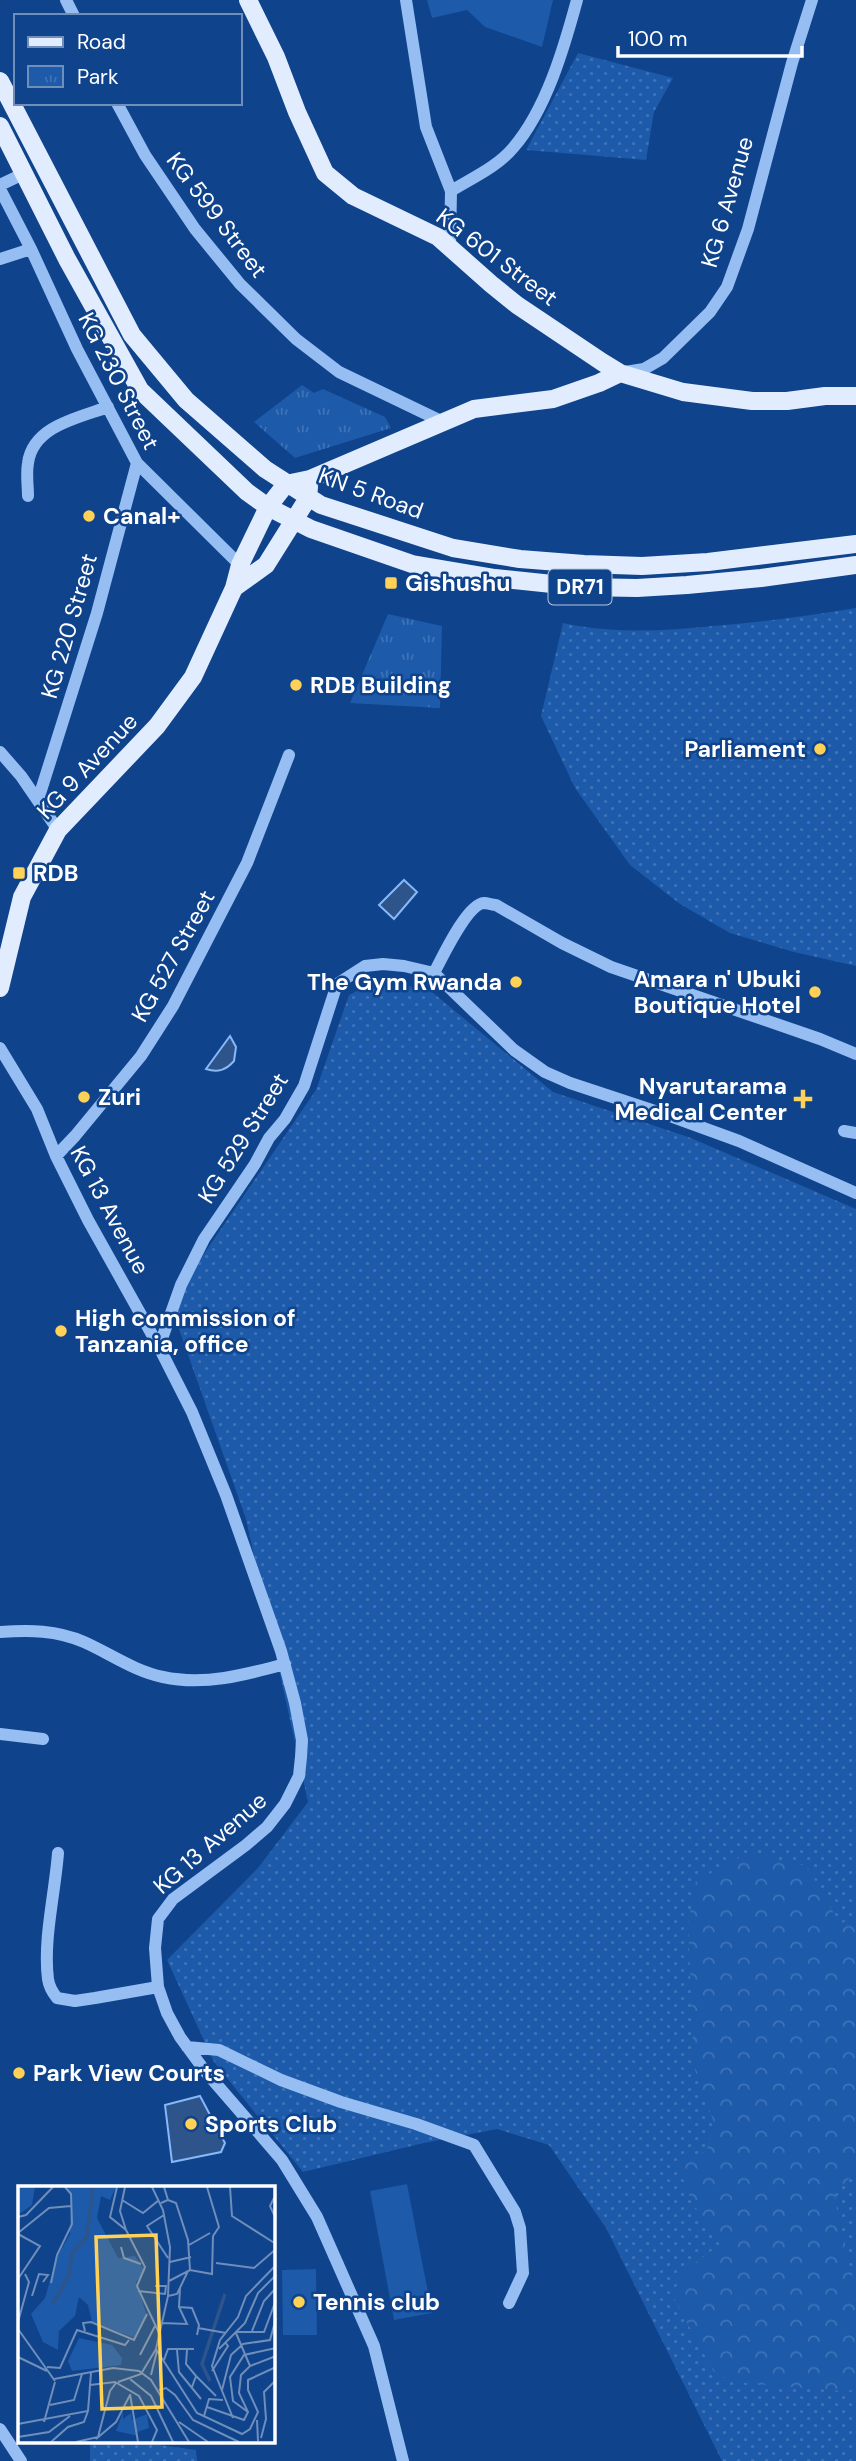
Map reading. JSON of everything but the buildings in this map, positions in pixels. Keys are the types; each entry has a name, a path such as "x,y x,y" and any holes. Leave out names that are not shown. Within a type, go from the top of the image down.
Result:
{"main road":[{"name":"KG 601 Street","path":"248,0 325,173 353,196 438,237 517,305 620,373 683,393 752,401 856,396"},
{"name":"KN 5 Road","path":"0,81 132,335 186,400 265,469 308,498 321,505 453,548 520,559 642,566 708,562 856,544"},
{"name":"DR71","path":"0,126 67,260 140,390 247,492 293,520 311,529 412,564 495,578 581,587 687,585 856,565"},
{"name":"KG 6 Avenue","path":"286,484 310,479 474,409 553,399 620,373"},
{"path":"308,498 310,479"},
{"name":"KG 9 Avenue","path":"0,988 22,897 58,830 158,726 193,677 234,588 240,565 268,507 286,484"},
{"name":"KG 9 Avenue","path":"234,588 266,565 308,498"}],"street":[{"path":"407,0 426,127 451,191 450,246"},
{"path":"451,191 490,168 513,149 529,125 556,67 577,0"},
{"name":"KG 6 Avenue","path":"620,373 644,369 663,358 710,312 727,287 748,229 788,77 812,0"},
{"name":"KG 599 Street","path":"118,105 145,155 195,229 240,284 287,330 339,372 443,422"},
{"path":"0,187 23,174"},
{"name":"KG 230 Street","path":"0,187 76,349 136,463 240,565"},
{"path":"0,259 31,250"},
{"path":"28,496 28,463 33,444 51,429 108,407"},
{"name":"KG 220 Street","path":"38,800 97,613 136,463"},
{"path":"0,752 58,830"},
{"name":"KG 527 Street","path":"56,1156 141,1056 173,1006 247,863 289,755"},
{"path":"856,1054 611,967 503,909 484,903 475,906 467,916 434,972 514,1050 545,1072 739,1141 856,1193"},
{"name":"KG 529 Street","path":"159,1347 181,1285 204,1239 255,1164 269,1138 285,1119 304,1086 337,984 365,966 404,965 434,972"},
{"name":"KG 13 Avenue","path":"0,1048 37,1109 56,1156 88,1220 192,1412 226,1494 285,1664 302,1741 299,1776 285,1804 267,1827 173,1899 158,1919 155,1948 158,1987 167,2013 187,2047 282,2160 317,2217 374,2346 403,2461"},
{"path":"0,1632 36,1630 63,1634 125,1664 162,1677 194,1681 246,1675 285,1664"},
{"path":"0,1734 43,1739"},
{"path":"58,1853 48,1951 48,1981 52,1992 57,1998 75,2001 158,1987"},
{"path":"187,2047 219,2050 293,2085 474,2145 515,2212 520,2228 523,2273 509,2304"},
{"path":"0,2429 21,2461"}],"green space":[{"path":"427,0 553,0 542,47 485,27 467,10 432,18"},
{"path":"578,53 673,78 654,112 646,160 526,150"},
{"path":"302,385 314,393 323,389 385,417 391,428 295,458 254,422"},
{"path":"856,608 856,966 794,952 730,933 680,904 630,865 575,788 541,716 563,623 600,629 656,630 767,621"},
{"path":"388,614 442,626 440,708 350,703"},
{"path":"381,979 432,992 553,1092 691,1138 856,1209 856,2461 722,2461 606,2228 549,2145 497,2129 424,2143 303,2172 214,2062 167,1960 258,1868 308,1802 246,1519 174,1315 197,1264 316,1090 349,995"},
{"path":"748,1853 807,1866 840,1924 856,1916 856,2171 835,2194 838,2219 856,2289 856,2390 733,2382 714,2372 672,2295 684,2271 722,2243 692,2203 677,2162 707,2151 713,2120 694,2067 688,1923 696,1881"},
{"path":"407,2184 432,2313 394,2320 370,2191"},
{"name":"Tennis club","path":"316,2269 317,2335 283,2335 282,2270"},
{"path":"90,2444 152,2444 196,2450 197,2461 90,2461"}],"shaded area":[{"path":"404,880 417,892 394,919 379,905"},
{"path":"230,1036 236,1047 234,1061 222,1070 206,1069"},
{"name":"Sports Club","path":"200,2096 225,2143 221,2152 172,2162 165,2105"}],"place":[{"name":"Canal+","path":"89,516"},
{"name":"Gishushu","path":"391,583"},
{"name":"RDB Building","path":"296,685"},
{"name":"Parliament","path":"820,749"},
{"name":"RDB","path":"19,873"},
{"name":"The Gym Rwanda","path":"516,982"},
{"name":"Amara n' Ubuki Boutique Hotel","path":"815,992"},
{"name":"Zuri","path":"84,1097"},
{"name":"Nyarutarama Medical Center","path":"803,1099"},
{"name":"High commission of Tanzania, office","path":"61,1331"},
{"name":"Park View Courts","path":"19,2073"},
{"name":"Sports Club","path":"191,2124"},
{"name":"Tennis club","path":"299,2302"}]}
